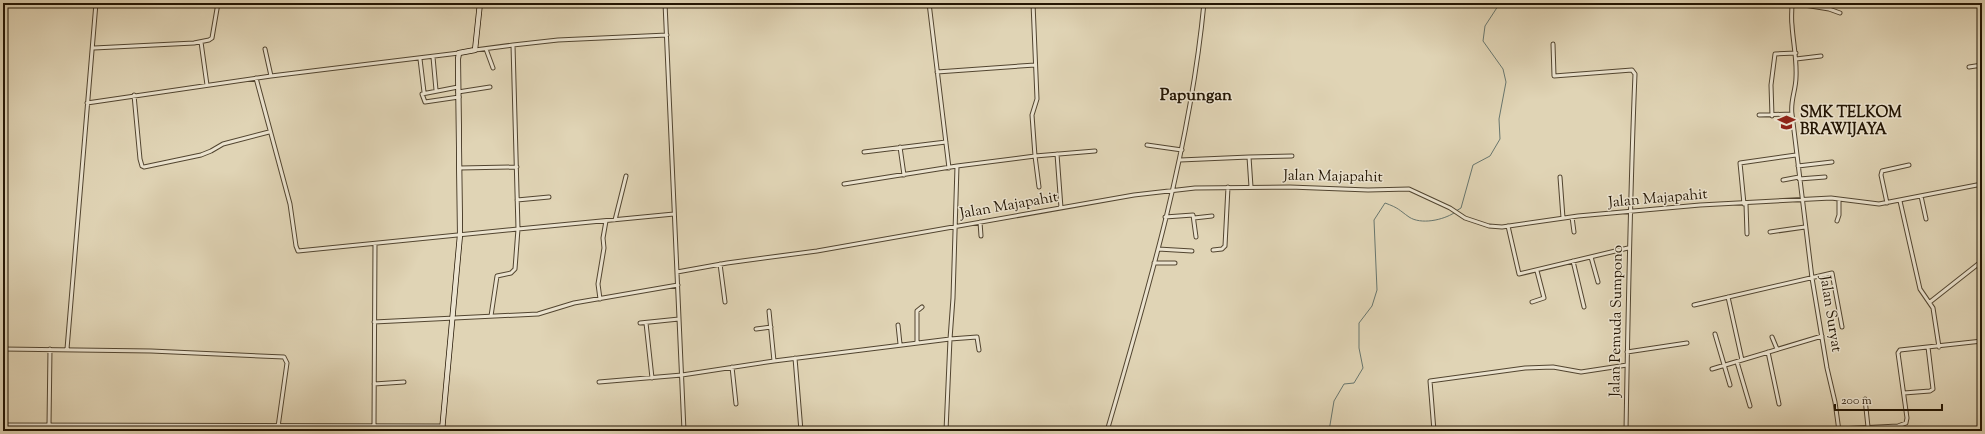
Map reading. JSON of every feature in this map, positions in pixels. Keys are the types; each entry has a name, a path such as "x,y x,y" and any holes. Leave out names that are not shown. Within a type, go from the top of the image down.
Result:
{"street":[{"path":"67,349 87,103 94,48 96,3"},
{"path":"94,48 201,42 212,38 218,3"},
{"path":"475,50 480,3"},
{"path":"665,3 684,431"},
{"path":"929,3 949,168"},
{"path":"1033,3 1037,99 1032,115 1039,187"},
{"path":"1107,431 1173,191 1195,80 1204,3"},
{"path":"1792,3 1840,13"},
{"name":"Jalan Suryat","path":"1792,3 1791,23 1796,52 1796,86 1791,101 1796,155 1812,278 1833,396 1836,402 1839,430"},
{"path":"1829,10 1830,3"},
{"path":"87,103 256,78 433,57 513,45 558,40 667,35"},
{"path":"201,42 207,86"},
{"name":"Jalan Pemuda Sumpono","path":"1553,44 1554,76 1632,70 1634,72 1628,248 1629,287 1626,431"},
{"path":"491,316 497,276 511,273 515,269 518,229 518,200 513,45"},
{"path":"265,49 271,76"},
{"path":"486,49 493,68"},
{"path":"1772,116 1771,85 1774,54 1796,52"},
{"path":"3,425 278,427 374,426 442,428 454,317 460,235 458,92 460,53"},
{"path":"1796,59 1821,56"},
{"path":"433,57 436,90"},
{"path":"420,58 424,92 422,94 425,102 458,92 490,87"},
{"path":"937,72 1035,65"},
{"path":"1969,67 1982,65"},
{"path":"256,78 290,204 297,250 303,251 674,214"},
{"path":"424,92 436,90 458,92"},
{"path":"134,95 140,159 142,166 144,167 201,155 211,152 223,144 270,132"},
{"path":"1759,115 1772,116 1792,114"},
{"path":"864,152 946,142"},
{"path":"1147,146 1182,150"},
{"path":"900,148 904,175"},
{"path":"844,184 957,166 1035,156 1095,151"},
{"path":"1057,154 1061,208"},
{"path":"1747,234 1740,163 1796,155"},
{"path":"1180,160 1292,156"},
{"path":"1249,157 1251,187"},
{"path":"1798,166 1832,162"},
{"path":"1887,203 1882,171 1909,165"},
{"path":"946,431 956,226 957,166"},
{"path":"460,168 517,167"},
{"path":"615,220 626,176"},
{"path":"1560,177 1563,218"},
{"path":"1783,180 1825,177"},
{"path":"1982,184 1982,189"},
{"name":"Jalan Majapahit","path":"677,272 720,264 817,251 1134,195 1195,188 1304,187 1358,190 1409,189 1450,208 1465,218 1490,226 1508,226 1572,217 1700,205 1839,199 1871,204 1887,203 1982,184"},
{"path":"1213,250 1222,249 1225,246 1228,188"},
{"path":"1921,196 1926,219"},
{"path":"518,200 549,197"},
{"path":"1837,221 1839,215 1839,199"},
{"path":"1900,201 1920,289 1929,301 1934,314 1939,347"},
{"path":"1165,217 1192,214 1194,218 1196,237"},
{"path":"1194,218 1212,216"},
{"path":"1572,217 1574,232"},
{"path":"600,299 598,284 604,248 603,238 606,221"},
{"path":"980,222 981,236"},
{"path":"1508,226 1518,272 1522,274 1628,248"},
{"path":"1770,232 1805,227"},
{"path":"374,426 376,244"},
{"path":"1158,248 1192,251"},
{"path":"1929,301 1982,261 1982,253"},
{"path":"1591,257 1598,282"},
{"path":"1573,261 1584,306"},
{"path":"1154,263 1175,264"},
{"path":"720,264 725,302"},
{"path":"1532,302 1544,298 1537,271"},
{"path":"1694,305 1830,273 1833,274 1842,327"},
{"path":"374,322 538,314 574,303 678,285"},
{"path":"1728,297 1742,360"},
{"path":"917,342 916,311 922,307"},
{"path":"769,311 774,361"},
{"path":"640,323 679,319"},
{"path":"646,323 652,378"},
{"path":"898,325 900,344"},
{"path":"756,329 771,328"},
{"path":"1715,334 1723,366 1730,385"},
{"path":"1712,369 1822,336"},
{"path":"599,382 682,375 795,358 950,339 977,337 979,350"},
{"path":"1772,337 1777,349"},
{"path":"1839,430 1898,426 1906,423 1899,351 1982,341"},
{"path":"1627,352 1688,343"},
{"path":"1904,393 1930,391 1933,389 1928,347"},
{"path":"3,349 67,349 284,357 286,363 278,427"},
{"path":"48,425 50,349"},
{"path":"1768,352 1779,404"},
{"path":"795,358 801,431"},
{"path":"1737,362 1750,406"},
{"path":"1434,431 1430,381 1525,368 1553,367 1582,372 1627,365"},
{"path":"732,367 736,404"},
{"path":"374,384 404,382"},
{"path":"1865,399 1868,428"},
{"path":"198,426 198,431"},
{"path":"270,431 271,426"}],"waterway":[{"path":"1456,211 1461,208 1473,165 1490,156 1500,139 1499,119 1506,82 1503,69 1483,41 1485,26 1500,3"},
{"path":"1329,431 1334,401 1344,384 1354,383 1363,368 1359,348 1359,323 1372,306 1377,290 1374,220 1385,203 1396,208 1409,217 1420,221 1432,221 1444,218 1454,213"}],"place":[{"name":"SMK TELKOM BRAWIJAYA","path":"1787,122"}],"district":[{"name":"Papungan","path":"1196,96"}]}
